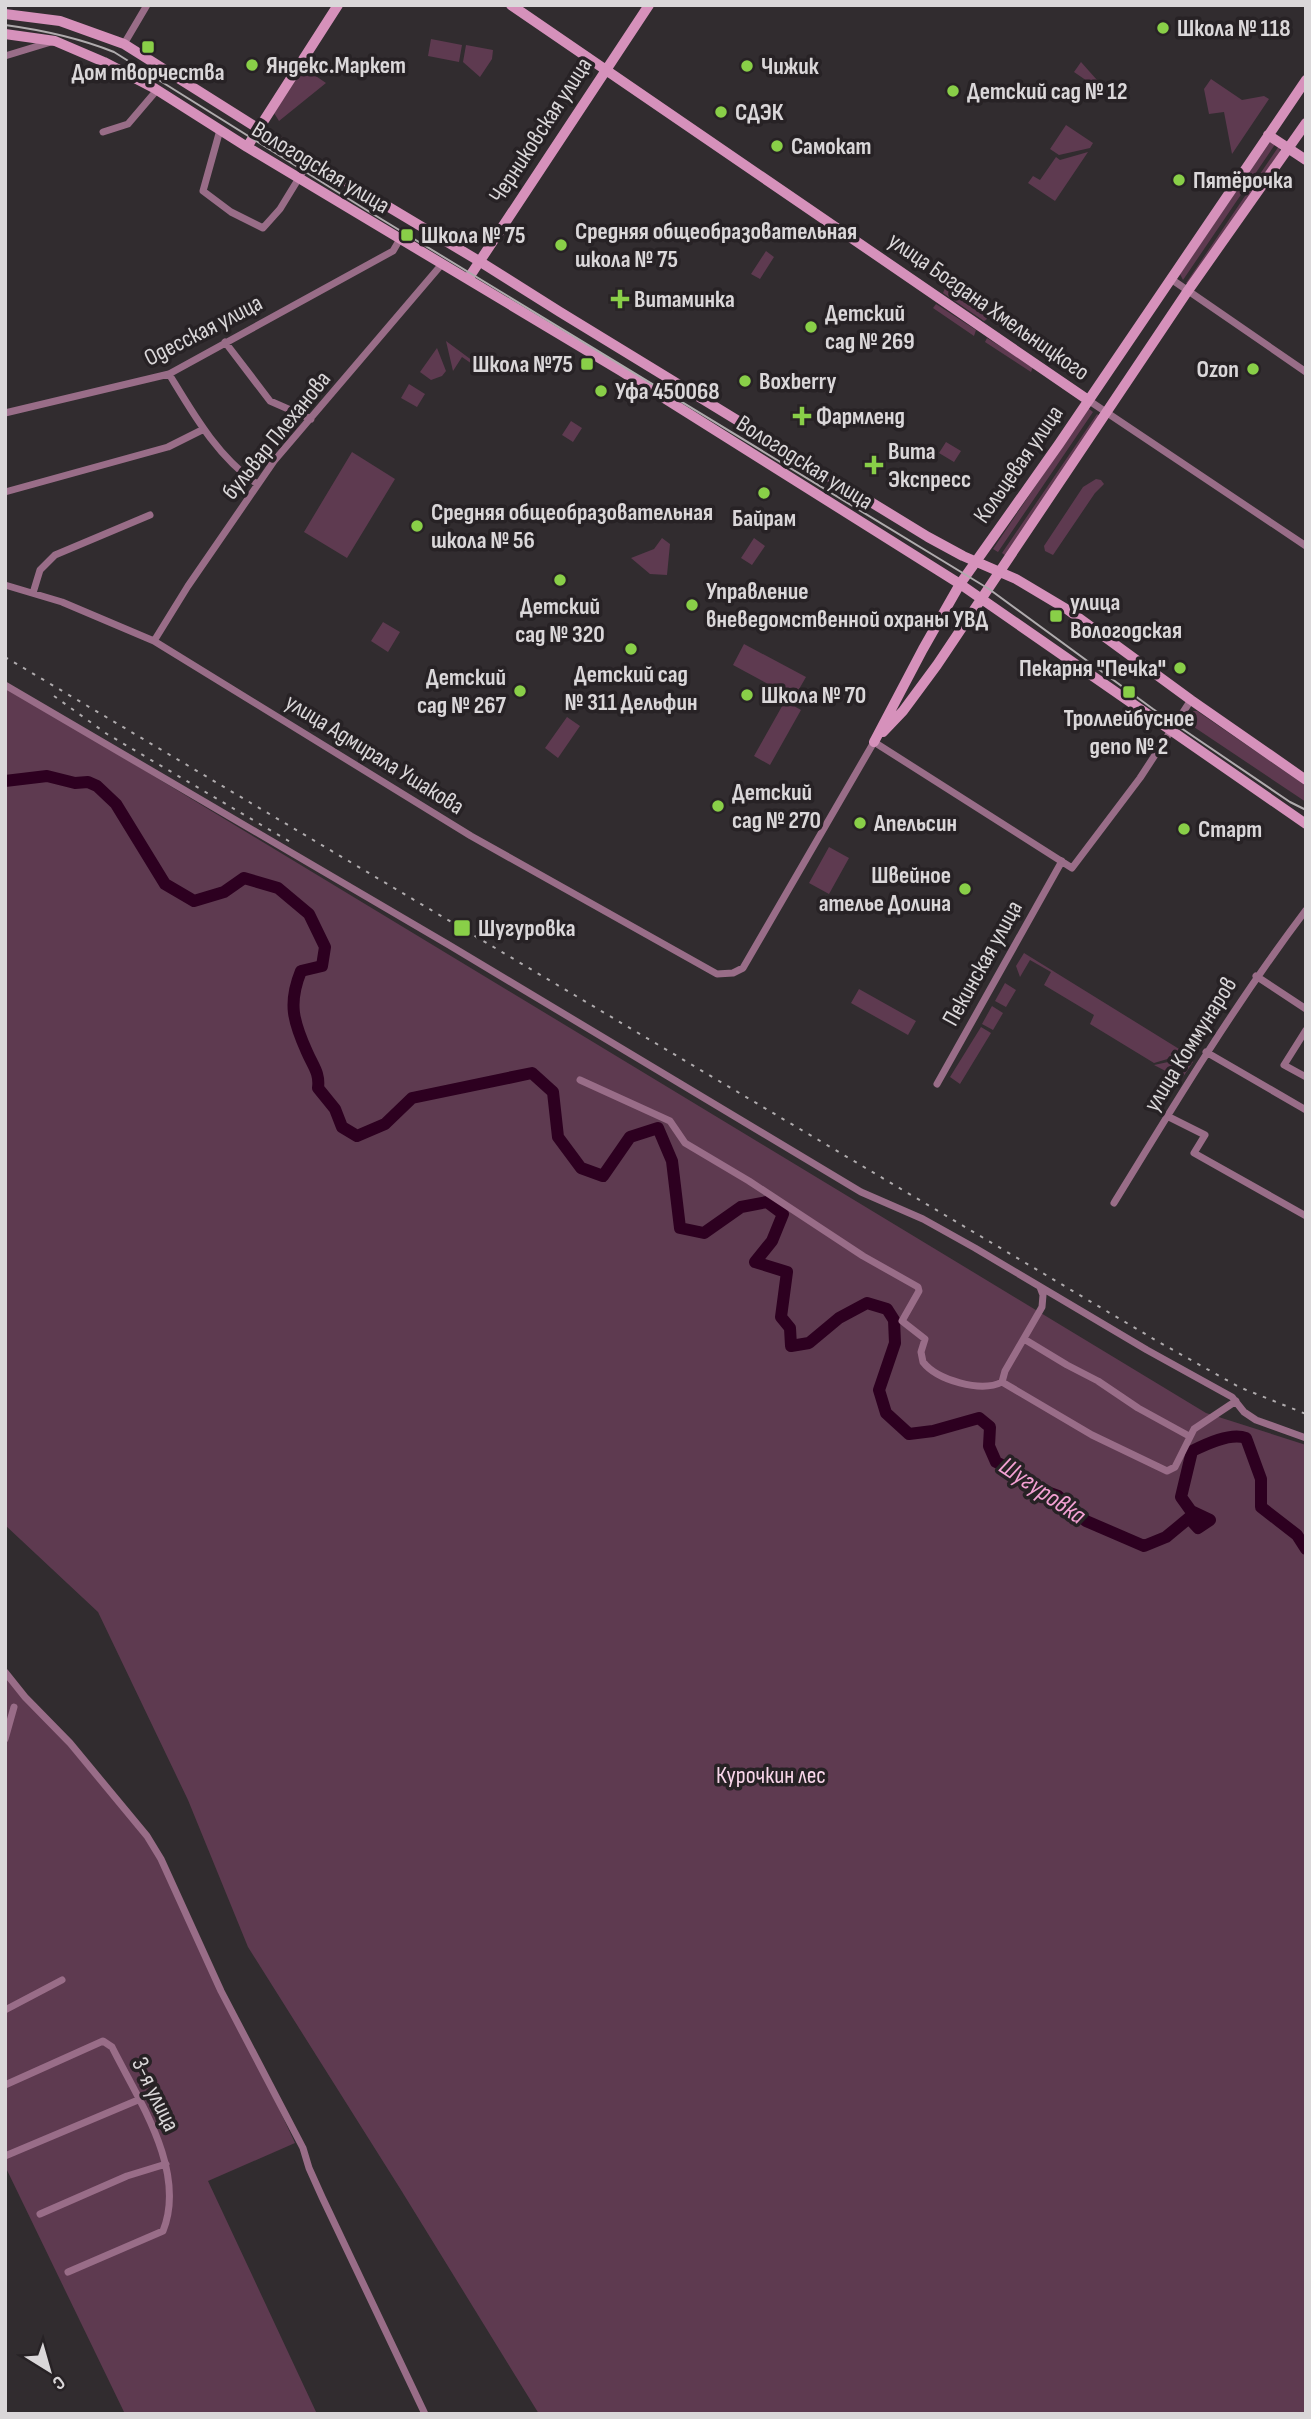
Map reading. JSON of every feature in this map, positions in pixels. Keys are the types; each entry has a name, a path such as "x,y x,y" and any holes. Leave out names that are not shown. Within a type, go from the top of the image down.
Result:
{"main road":[{"path":"247,147 338,5"},
{"name":"улица Богдана Хмельницкого","path":"511,5 1088,400"},
{"name":"Черниковская улица","path":"468,279 649,5"},
{"name":"Вологодская улица","path":"5,14 60,21 124,44 928,537 975,562 1030,586 1068,610 1306,780"},
{"name":"Вологодская улица","path":"5,34 55,41 104,62 157,90 554,331 960,584 1306,824"},
{"name":"Кольцевая улица","path":"874,742 960,584 1306,80"},
{"name":"Кольцевая улица","path":"874,742 903,711 982,599 1187,292 1306,123"},
{"path":"1268,135 1306,160"}],"street":[{"path":"124,44 147,5"},
{"path":"5,56 55,41"},
{"path":"103,132 128,124 157,90"},
{"path":"220,130 203,191 232,212 263,228 280,209 310,160"},
{"name":"Одесская улица","path":"5,414 169,374 393,251 400,239"},
{"path":"428,279 431,258"},
{"name":"бульвар Плеханова","path":"155,641 188,586 257,484 442,264"},
{"path":"1171,279 1306,372"},
{"path":"225,342 270,401 311,419"},
{"path":"169,374 202,430 238,471 257,484"},
{"name":"улица Богдана Хмельницкого","path":"1088,400 1306,546"},
{"path":"5,492 168,447 202,430"},
{"path":"33,593 40,570 55,555 150,515"},
{"name":"улица Адмирала Ушакова","path":"5,585 62,602 155,641 471,836 717,974"},
{"path":"5,685 449,945 861,1192 923,1219 1236,1401 1244,1412 1256,1420 1306,1438"},
{"path":"874,742 1072,868 1140,778 1191,700"},
{"name":"Кольцевая улица","path":"717,974 733,973 743,968 874,742"},
{"name":"Пекинская улица","path":"937,1084 1062,861"},
{"name":"улица Коммунаров","path":"1114,1203 1206,1052 1256,976 1306,910"},
{"path":"1256,976 1306,1009"},
{"path":"1306,1030 1284,1065 1306,1077"},
{"path":"1206,1052 1306,1110"},
{"path":"580,1080 670,1121 685,1143 749,1181 863,1256 918,1287 919,1291 902,1321 925,1339 921,1356 931,1369 970,1385 989,1388 1002,1382 1005,1371 1042,1307 1043,1295 1040,1287"},
{"path":"1167,1116 1205,1135 1194,1153 1306,1216"},
{"path":"1024,1339 1189,1436"},
{"path":"1002,1382 1092,1435 1163,1470 1175,1467 1189,1436 1202,1423 1236,1401"},
{"path":"5,1672 101,1778 148,1836 221,1991 303,2148 322,2197 425,2414"},
{"path":"5,1739 14,1706"},
{"path":"5,2010 62,1980"},
{"name":"3-я улица","path":"5,2085 103,2041 112,2047 163,2151 169,2181 170,2214 163,2231 68,2272"},
{"path":"5,2156 138,2100"},
{"path":"40,2214 127,2176 166,2164"}],"green space":[{"path":"431,39 462,45 459,62 428,56"},
{"path":"466,45 493,50 492,59 480,77 463,62"},
{"path":"1081,62 1097,80 1093,85 1074,72"},
{"path":"304,68 326,83 279,121 274,113"},
{"path":"1211,79 1242,100 1264,96 1269,99 1232,154 1224,112 1209,114 1204,89"},
{"path":"1066,125 1093,143 1090,148 1059,155 1050,149"},
{"path":"1270,142 1276,143 1183,280 1180,274"},
{"path":"1279,146 1280,152 1188,284 1186,283"},
{"path":"1088,152 1055,201 1028,183 1033,176 1040,180 1056,157 1060,160"},
{"path":"766,251 774,257 760,279 751,274"},
{"path":"945,288 988,317 986,320 943,293"},
{"path":"936,304 976,330 974,336 933,308"},
{"path":"987,338 1033,367 1031,372 985,342"},
{"path":"446,341 477,364 475,366 462,357 453,371"},
{"path":"437,348 446,371 442,376 431,380 420,372"},
{"path":"409,384 425,394 417,407 401,398"},
{"path":"1088,408 1093,412 998,552 993,549"},
{"path":"1097,414 1101,417 1006,556 1002,553"},
{"path":"571,421 582,428 573,442 562,435"},
{"path":"946,442 961,451 954,462 939,453"},
{"path":"352,452 395,479 347,558 304,532"},
{"path":"1096,479 1104,484 1053,555 1045,551 1044,546 1083,487"},
{"path":"662,538 670,544 667,575 650,574 631,558 654,549"},
{"path":"754,538 765,546 752,565 741,558"},
{"path":"383,622 400,632 388,652 371,641"},
{"path":"744,644 806,677 794,698 733,665"},
{"name":"Курочкин лес","path":"5,686 1206,1413 1306,1445 1306,2414 539,2414 248,1947 188,1800 98,1612 5,1525"},
{"path":"785,701 801,710 770,765 754,756"},
{"path":"1193,711 1197,711 1306,786 1306,802 1188,723"},
{"path":"567,717 580,726 558,758 545,748"},
{"path":"829,847 849,858 829,894 809,883"},
{"path":"1024,953 1184,1052 1154,1063 1090,1024 1094,1015 1044,985 1051,972 1030,960 1020,977 1016,966"},
{"path":"1005,983 1016,990 1006,1007 995,1001"},
{"path":"859,989 916,1021 908,1035 851,1003"},
{"path":"992,1006 1003,1013 993,1030 982,1024"},
{"path":"981,1027 991,1033 960,1084 950,1077"},
{"path":"1187,1058 1193,1062 1183,1077 1179,1078 1154,1065"},
{"path":"10,1676 161,1857 295,2143 208,2181 317,2414 125,2414 5,2166 5,1677"}],"waterway":[{"name":"Шугуровка","path":"5,781 47,776 75,783 88,782 97,786 116,804 165,884 194,901 224,892 244,878 278,888 309,914 325,947 322,966 301,971 294,993 294,1012 302,1041 317,1074 318,1088 335,1109 342,1127 357,1136 385,1124 412,1098 532,1073 553,1092 558,1137 581,1168 603,1176 630,1137 658,1128 672,1161 680,1228 704,1233 741,1207 767,1202 783,1214 772,1241 755,1262 787,1272 781,1317 790,1328 791,1346 809,1343 839,1318 867,1303 887,1309 894,1320 895,1343 879,1390 886,1413 909,1434 933,1431 979,1418 990,1427 989,1446 996,1462 1016,1472 1033,1487 1058,1496 1086,1521 1144,1546 1166,1537 1189,1518 1198,1528 1210,1520 1191,1511 1181,1497 1192,1451 1226,1438 1246,1438 1261,1479 1261,1507 1297,1535 1306,1549"}],"tram line":[{"path":"5,25 60,35 114,52 368,211 989,589 1153,709 1290,802 1306,810"}],"railway":[{"path":"5,657 1157,1341 1239,1387 1306,1414"},
{"path":"54,696 107,734 292,843"}],"place":[{"name":"Школа № 118","path":"1163,28"},
{"name":"Дом творчества","path":"148,47"},
{"name":"Яндекс.Маркет","path":"252,65"},
{"name":"Чижик","path":"747,66"},
{"name":"Детский сад № 12","path":"953,91"},
{"name":"СДЭК","path":"721,112"},
{"name":"Самокат","path":"777,146"},
{"name":"Пятёрочка","path":"1179,180"},
{"name":"Школа № 75","path":"407,235"},
{"name":"Средняя общеобразовательная школа № 75","path":"561,245"},
{"name":"Витаминка","path":"620,299"},
{"name":"Детский сад № 269","path":"811,327"},
{"name":"Школа №75","path":"587,364"},
{"name":"Ozon","path":"1253,369"},
{"name":"Boxberry","path":"745,381"},
{"name":"Уфа 450068","path":"601,391"},
{"name":"Фармленд","path":"802,416"},
{"name":"Вита Экспресс","path":"874,465"},
{"name":"Байрам","path":"764,493"},
{"name":"Средняя общеобразовательная школа № 56","path":"417,526"},
{"name":"Детский сад № 320","path":"560,580"},
{"name":"Управление вневедомственной охраны УВД","path":"692,605"},
{"name":"улица Вологодская","path":"1056,616"},
{"name":"Детский сад № 311 Дельфин","path":"631,649"},
{"name":"Пекарня \"Печка\"","path":"1180,668"},
{"name":"Детский сад № 267","path":"520,691"},
{"name":"Троллейбусное депо № 2","path":"1129,692"},
{"name":"Школа № 70","path":"747,695"},
{"name":"Детский сад № 270","path":"718,806"},
{"name":"Апельсин","path":"860,823"},
{"name":"Старт","path":"1184,829"},
{"name":"Швейное ателье Долина","path":"965,889"},
{"name":"Шугуровка","path":"462,928"}]}
